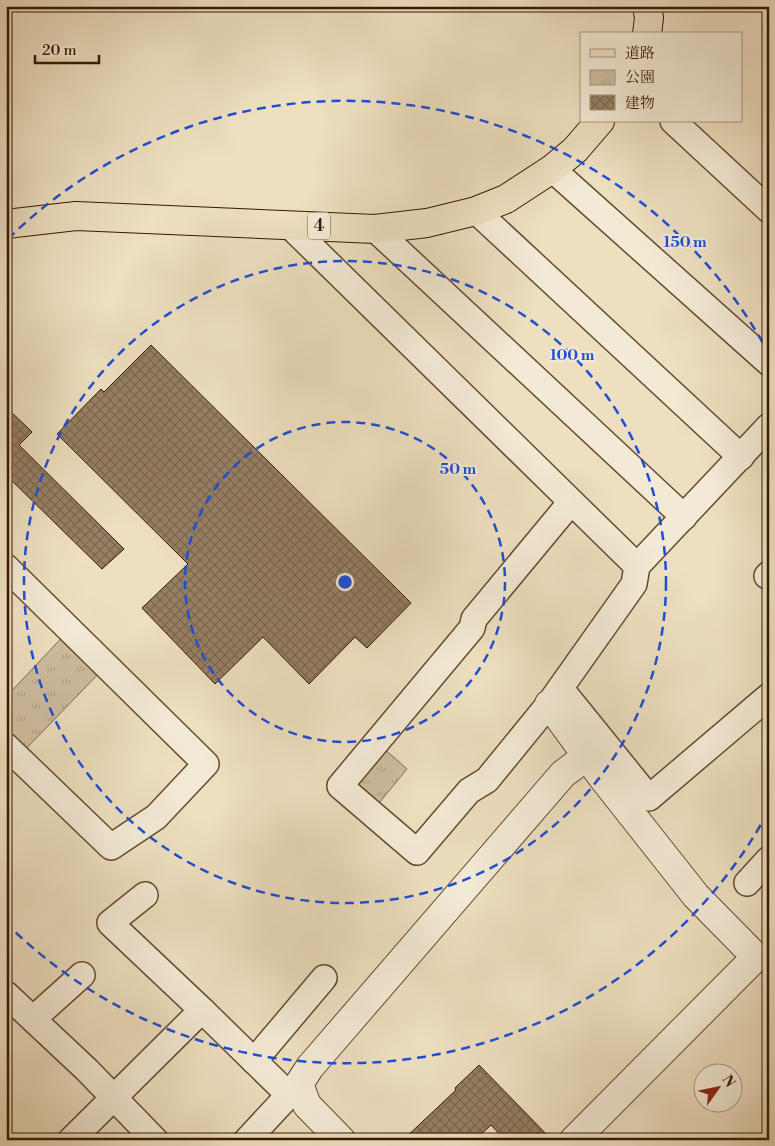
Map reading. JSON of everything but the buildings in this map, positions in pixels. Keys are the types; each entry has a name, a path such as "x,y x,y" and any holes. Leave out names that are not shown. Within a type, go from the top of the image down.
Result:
{"main road":[{"path":"647,6 649,18 647,32"},
{"name":"4","path":"6,224 76,216 375,229 427,223 476,210 506,199 552,169 575,150 599,122"}],"street":[{"path":"674,122 769,210"},
{"path":"552,169 769,363"},
{"path":"476,210 741,458"},
{"path":"289,225 637,566"},
{"path":"375,229 684,517"},
{"path":"571,502 474,619 472,628 340,786 417,852 468,791 487,780 555,697 634,584 637,566 741,458 769,426"},
{"path":"6,567 206,764 156,817 111,848 6,746"},
{"path":"555,697 650,798 769,696"},
{"path":"555,697 587,756 696,896 762,963 581,1138"},
{"path":"247,1140 294,1090 310,1067 563,774 587,756"},
{"path":"746,883 769,860"},
{"path":"145,895 110,923 254,1061 294,1090 340,1140"},
{"path":"33,1019 82,975"},
{"path":"254,1061 324,978"},
{"path":"6,994 155,1140"},
{"path":"71,1140 202,1010"}],"green space":[{"path":"70,629 107,665 18,757 6,746 6,697"},
{"path":"381,746 407,769 374,809 347,786"}]}
